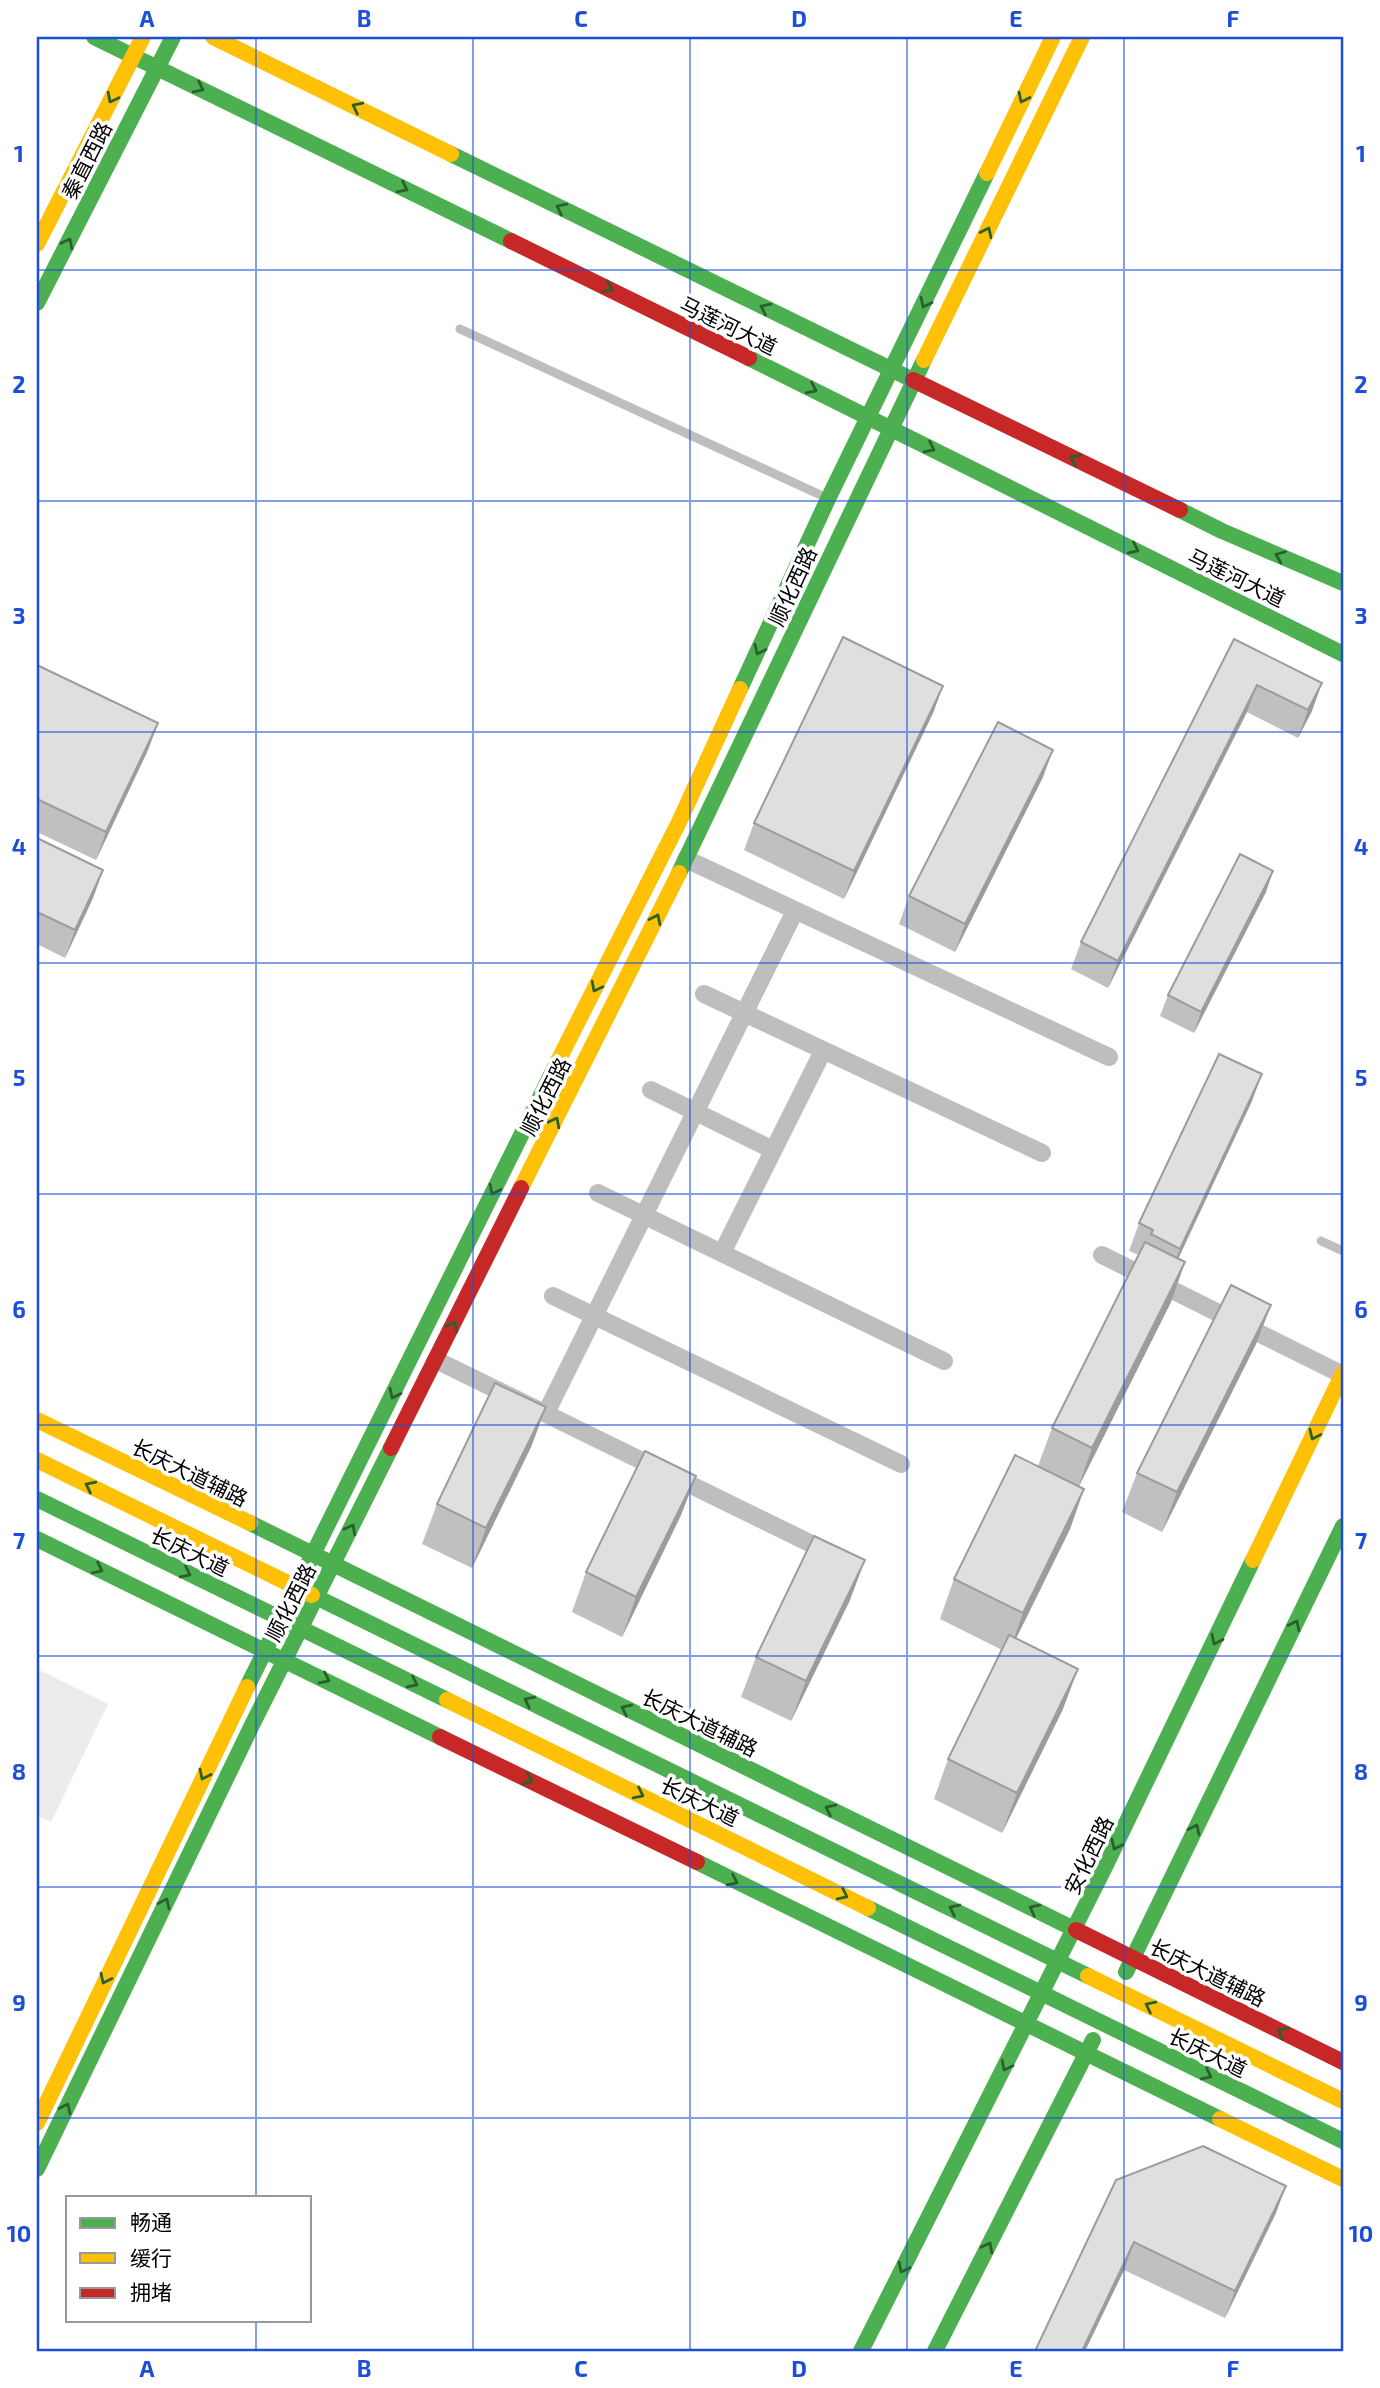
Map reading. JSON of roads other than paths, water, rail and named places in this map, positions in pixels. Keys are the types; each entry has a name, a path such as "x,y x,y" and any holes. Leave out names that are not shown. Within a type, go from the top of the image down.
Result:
{"street":[{"name":"马莲河大道","path":"94,37 869,417 1343,654"},
{"name":"秦直西路","path":"37,244 143,37"},
{"name":"秦直西路","path":"37,303 173,37"},
{"name":"马莲河大道","path":"213,37 1222,531 1343,583"},
{"name":"顺化西路","path":"37,2123 145,1894 679,822 828,499 1053,37"},
{"name":"顺化西路","path":"37,2169 285,1660 686,859 891,428 1082,37"},
{"path":"686,859 1109,1057"},
{"path":"546,1413 795,911"},
{"path":"704,994 1042,1153"},
{"path":"722,1253 823,1051"},
{"path":"651,1090 773,1150"},
{"path":"598,1193 944,1361"},
{"path":"1102,1255 1343,1374"},
{"path":"553,1296 901,1464"},
{"path":"436,1360 840,1558"},
{"name":"安化西路","path":"861,2351 1075,1929 1343,1374"},
{"name":"长庆大道辅路","path":"37,1420 1343,2062"},
{"name":"长庆大道","path":"37,1460 1059,1961 1109,2006 1343,2141"},
{"name":"长庆大道","path":"37,1499 1042,1993 1109,2006 1343,2101"},
{"path":"935,2351 1087,2053 1343,1526"},
{"path":"37,1539 1343,2179"}],"lane":[{"path":"460,329 828,499"},
{"path":"1321,1241 1343,1251"}]}
